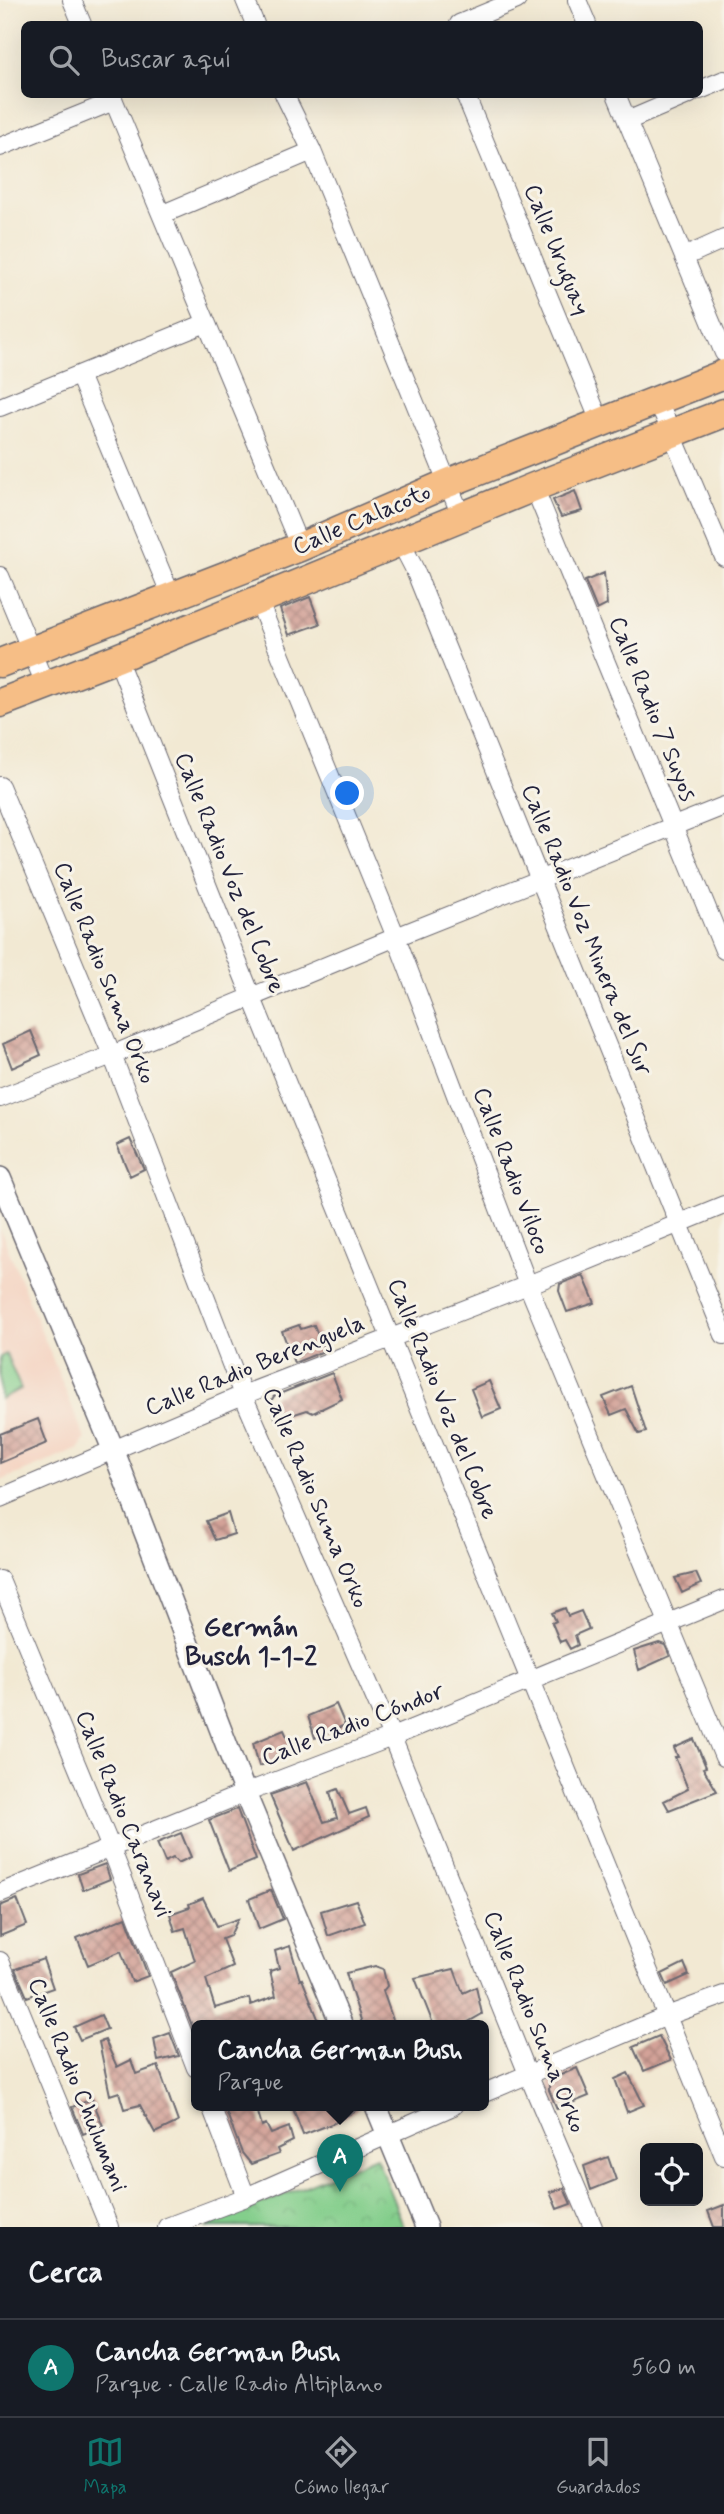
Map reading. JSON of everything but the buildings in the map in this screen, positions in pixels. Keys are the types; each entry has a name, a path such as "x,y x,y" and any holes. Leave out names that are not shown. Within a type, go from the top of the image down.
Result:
{"main road":[{"name":"Calle Calacoto","path":"0,663 300,547 448,483 724,374"},
{"name":"Calle Calacoto","path":"0,703 724,413"}],"street":[{"path":"72,0 81,21"},
{"path":"245,0 254,21"},
{"path":"466,21 517,0"},
{"path":"577,0 586,21"},
{"path":"703,88 724,80"},
{"path":"0,148 112,98 163,214 300,547"},
{"path":"289,98 462,518"},
{"name":"Calle Uruguay","path":"467,98 601,424"},
{"path":"618,98 724,353"},
{"path":"627,121 681,98"},
{"path":"163,214 312,151"},
{"path":"684,257 724,239"},
{"path":"0,407 206,323"},
{"path":"79,375 172,598"},
{"path":"658,401 724,558"},
{"name":"Calle Radio 7 Suyos","path":"534,487 724,950"},
{"name":"Calle Radio Voz Minera del Sur","path":"401,543 414,568 724,1335"},
{"path":"0,576 45,684"},
{"name":"Calle Radio Viloco","path":"258,600 396,937 528,1285 724,1757"},
{"name":"Calle Radio Voz del Cobre","path":"117,658 252,998 724,2156"},
{"name":"Calle Radio Suma Orko","path":"0,786 112,1055 243,1395 392,1737 527,2074 593,2227"},
{"path":"0,1098 724,806"},
{"path":"0,1178 113,1448 245,1793 340,2020"},
{"name":"Calle Radio Berenguela","path":"0,1498 243,1395 528,1285 724,1205"},
{"name":"Calle Radio Caranavi","path":"0,1580 111,1848 191,2053"},
{"name":"Calle Radio Cóndor","path":"0,1893 245,1793 392,1737 724,1600"},
{"name":"Calle Radio Chulumani","path":"0,1961 109,2227"},
{"path":"489,2091 724,1995"},
{"path":"213,2111 246,2197"},
{"path":"378,2111 426,2227"},
{"path":"167,2227 246,2197 442,2111"}],"shaded area":[{"path":"0,1229 85,1439 79,1449 0,1481"}],"green space":[{"path":"6,1354 21,1389 0,1399 0,1357"},
{"path":"376,2157 404,2227 205,2227"}],"place":[{"name":"Cancha German Bush","path":"340,2192"}],"district":[{"name":"Germán Busch 1-1-2","path":"251,1643"}]}
